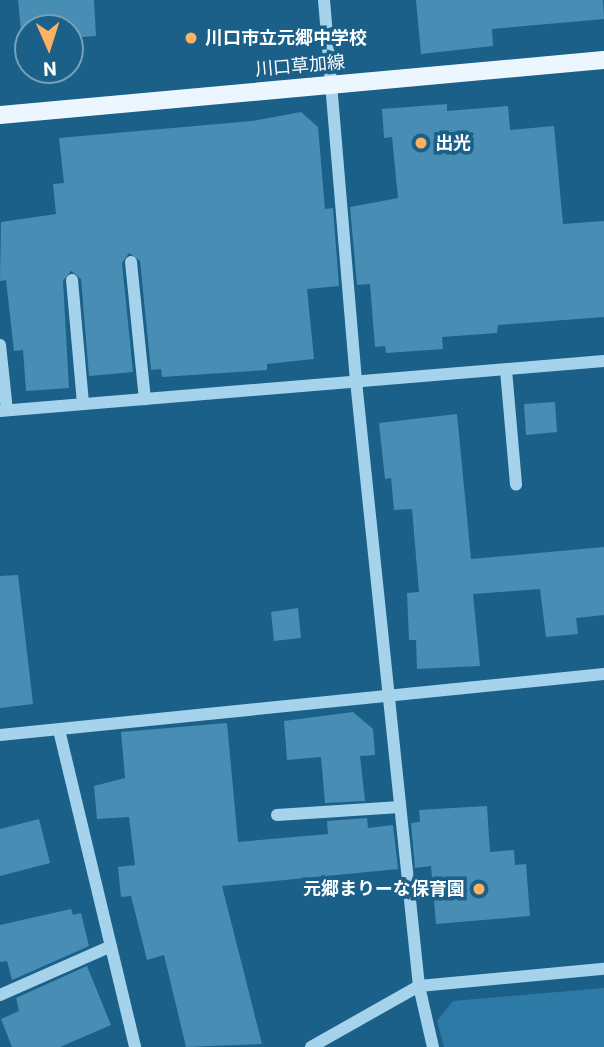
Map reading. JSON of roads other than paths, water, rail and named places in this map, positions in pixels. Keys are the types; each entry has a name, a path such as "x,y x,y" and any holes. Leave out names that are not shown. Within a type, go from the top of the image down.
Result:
{"main road":[{"name":"川口草加線","path":"0,114 604,60"}],"street":[{"path":"324,0 356,381 388,694 419,986 433,1047"},
{"path":"131,262 145,399"},
{"path":"72,280 83,404"},
{"path":"0,345 3,411 604,361"},
{"path":"506,369 516,485"},
{"path":"0,735 604,674"},
{"path":"59,730 135,1047"},
{"path":"277,815 400,807"},
{"path":"0,995 111,946"},
{"path":"311,1047 419,986 604,969"}],"place":[{"name":"川口市立元郷中学校","path":"191,38"},
{"name":"出光","path":"421,143"},
{"name":"元郷まりーな保育園","path":"479,889"}]}
